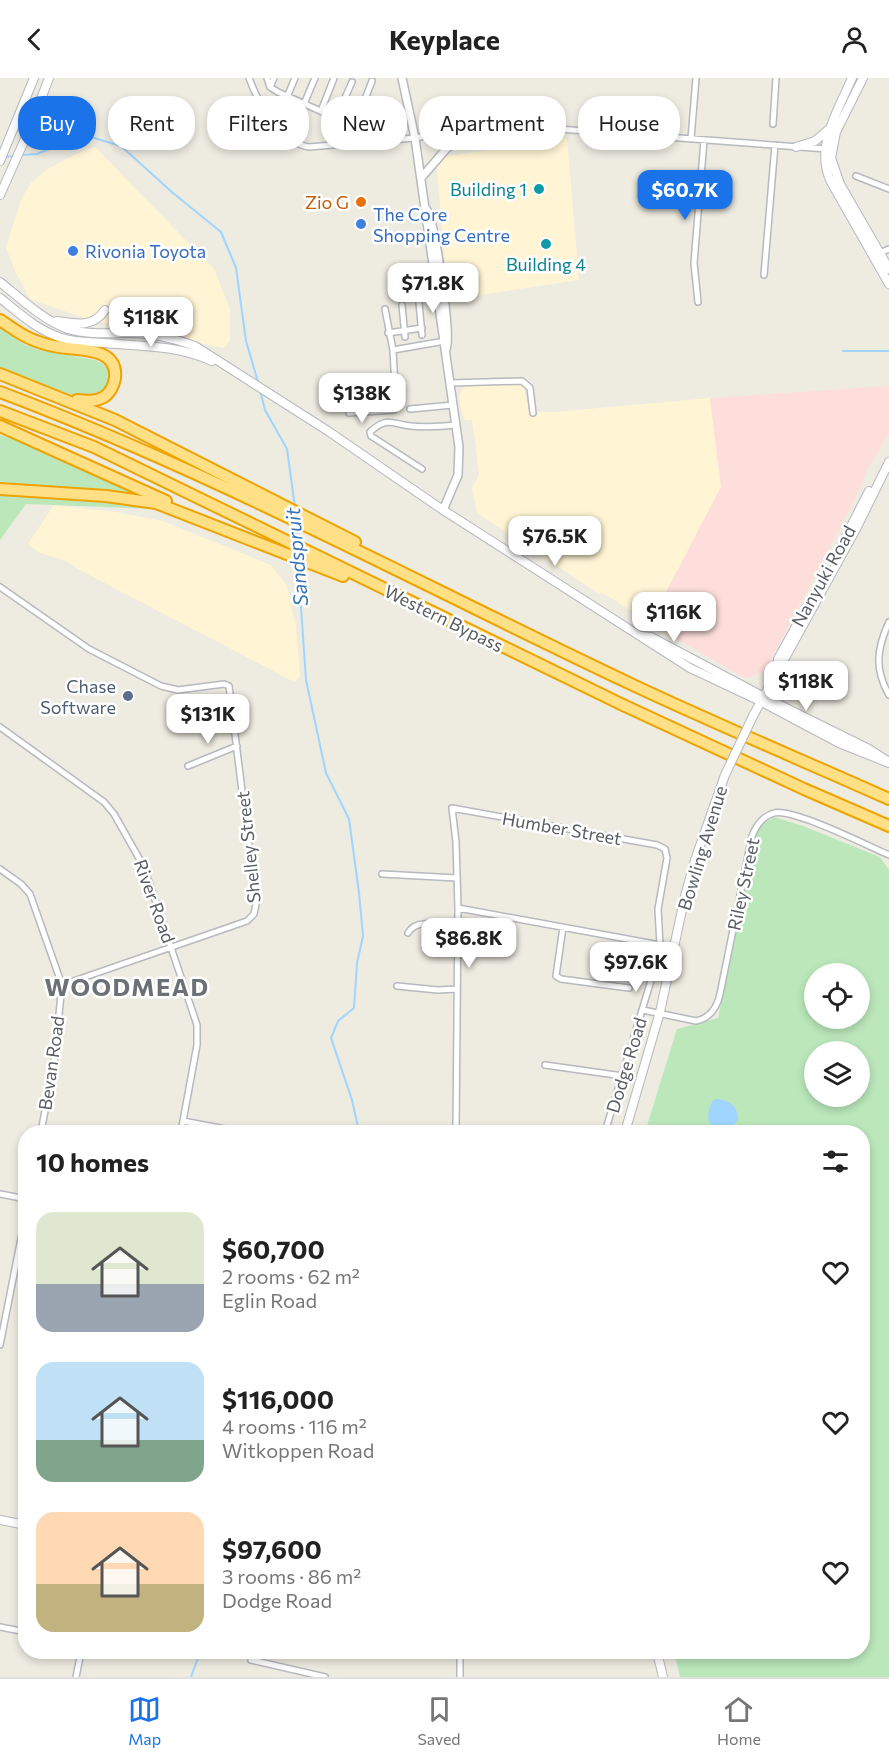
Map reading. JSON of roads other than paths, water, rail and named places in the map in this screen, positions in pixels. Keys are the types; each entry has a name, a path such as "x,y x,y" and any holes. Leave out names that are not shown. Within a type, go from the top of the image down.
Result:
{"highway":[{"path":"0,320 36,342 51,346 90,349 105,355 112,362 115,370 114,384 101,399 88,401 59,397"},
{"path":"0,374 115,420 270,504"},
{"path":"0,392 270,504"},
{"path":"0,411 94,447 268,533 315,560"},
{"path":"0,426 101,470 215,525"},
{"path":"0,489 106,496 168,507 265,545 315,560"},
{"name":"Western Bypass","path":"270,504 398,564 435,588 634,685 889,799"},
{"name":"Western Bypass","path":"315,560 421,607 623,705 804,789 889,826"}],"main road":[{"path":"0,161 34,78"},
{"path":"0,195 49,78"},
{"path":"852,78 833,121 825,166 828,176 864,239 885,265 889,284"},
{"path":"828,149 863,78"},
{"path":"796,147 818,139 833,121"},
{"path":"0,282 49,320 67,328 85,333 131,333 177,340 204,351 443,510 690,668 760,700 839,743 889,763"},
{"path":"0,298 36,326 64,339 173,349 192,353 233,371"},
{"path":"49,320 88,324 96,321 105,310"},
{"name":"Nanyuki Road","path":"760,700 889,453"},
{"name":"Nanyuki Road","path":"760,700 857,527 889,462"},
{"name":"Bowling Avenue","path":"627,1125 660,1012 692,869 725,775 760,700"},
{"path":"0,1520 18,1523"},
{"path":"659,1659 663,1677"}],"street":[{"path":"249,78 260,103 290,140 309,147 321,146"},
{"path":"267,78 270,87 285,96"},
{"path":"270,87 274,78"},
{"path":"287,96 295,78"},
{"path":"307,96 315,78"},
{"path":"327,96 334,78"},
{"path":"402,78 415,138 426,209 425,218 440,325"},
{"path":"691,139 696,78"},
{"path":"773,124 776,78"},
{"path":"366,96 372,81"},
{"path":"346,96 352,82"},
{"path":"309,106 321,111"},
{"path":"566,129 828,149"},
{"path":"407,139 419,137"},
{"path":"698,302 694,254 704,140"},
{"path":"764,275 775,145"},
{"path":"421,178 445,150"},
{"path":"856,176 889,189"},
{"path":"426,209 436,243 459,458 458,475 443,510"},
{"path":"876,255 889,249"},
{"path":"418,284 431,294 445,341"},
{"path":"388,333 405,334 422,331 418,303"},
{"path":"402,305 405,334"},
{"path":"348,413 394,410 396,407 393,350 385,309"},
{"path":"393,350 445,341"},
{"path":"450,384 522,381 530,388 533,413"},
{"path":"364,398 396,396"},
{"path":"410,409 453,405"},
{"path":"422,469 371,436 370,432 382,423 397,422 411,426 456,425"},
{"name":"Shelley Street","path":"2,588 89,649 161,686 178,690 228,684 255,910 247,921 62,985"},
{"path":"889,622 881,638 878,657 881,679 889,694"},
{"name":"River Road","path":"0,727 98,797 114,814 138,855 172,948 198,1031 182,1125"},
{"path":"188,766 237,746"},
{"name":"Humber Street","path":"457,878 452,808 657,845 665,849 667,855"},
{"name":"Riley Street","path":"643,1010 696,1021 709,1016 717,1004 752,836 757,826 765,818 774,813 791,814 889,855"},
{"name":"Dodge Road","path":"607,1125 643,1010 660,945 658,909 667,855"},
{"name":"Bevan Road","path":"0,869 21,884 30,894 62,985 54,1063 42,1125"},
{"path":"382,874 457,878 456,1125"},
{"path":"458,908 660,945"},
{"path":"405,923 409,931 421,924 458,929"},
{"path":"563,927 556,976 629,988"},
{"path":"397,986 438,990 457,989"},
{"path":"545,1065 622,1076"},
{"path":"183,1121 204,1125"},
{"path":"0,1194 18,1197"},
{"path":"0,1345 18,1254"},
{"path":"0,1627 18,1630"},
{"path":"76,1677 80,1659"},
{"path":"460,1659 460,1677"},
{"path":"251,1660 325,1677"}],"water":[{"path":"716,1099 729,1102 737,1111 738,1120 733,1125 711,1125 708,1119 712,1102"}],"waterway":[{"name":"Sandspruit","path":"21,155 37,154 84,135 121,146 221,232 236,268 246,341 258,382"},
{"name":"Sandspruit","path":"3,157 15,156"},
{"path":"843,351 889,351"},
{"name":"Sandspruit","path":"260,390 265,410 287,449 295,507"},
{"name":"Sandspruit","path":"296,524 297,543"},
{"name":"Sandspruit","path":"298,563 306,680 326,773 349,819 359,893 363,936 357,963 354,1008 338,1021 331,1038 352,1100 357,1125"},
{"name":"Sandspruit","path":"191,1677 197,1659"}],"place":[{"name":"Building 1","path":"539,189"},
{"name":"Zio G","path":"361,202"},
{"name":"The Core Shopping Centre","path":"361,224"},
{"name":"Building 4","path":"546,244"},
{"name":"Rivonia Toyota","path":"73,251"},
{"name":"Chase Software","path":"128,696"}],"district":[{"name":"WOODMEAD","path":"127,986"}]}
